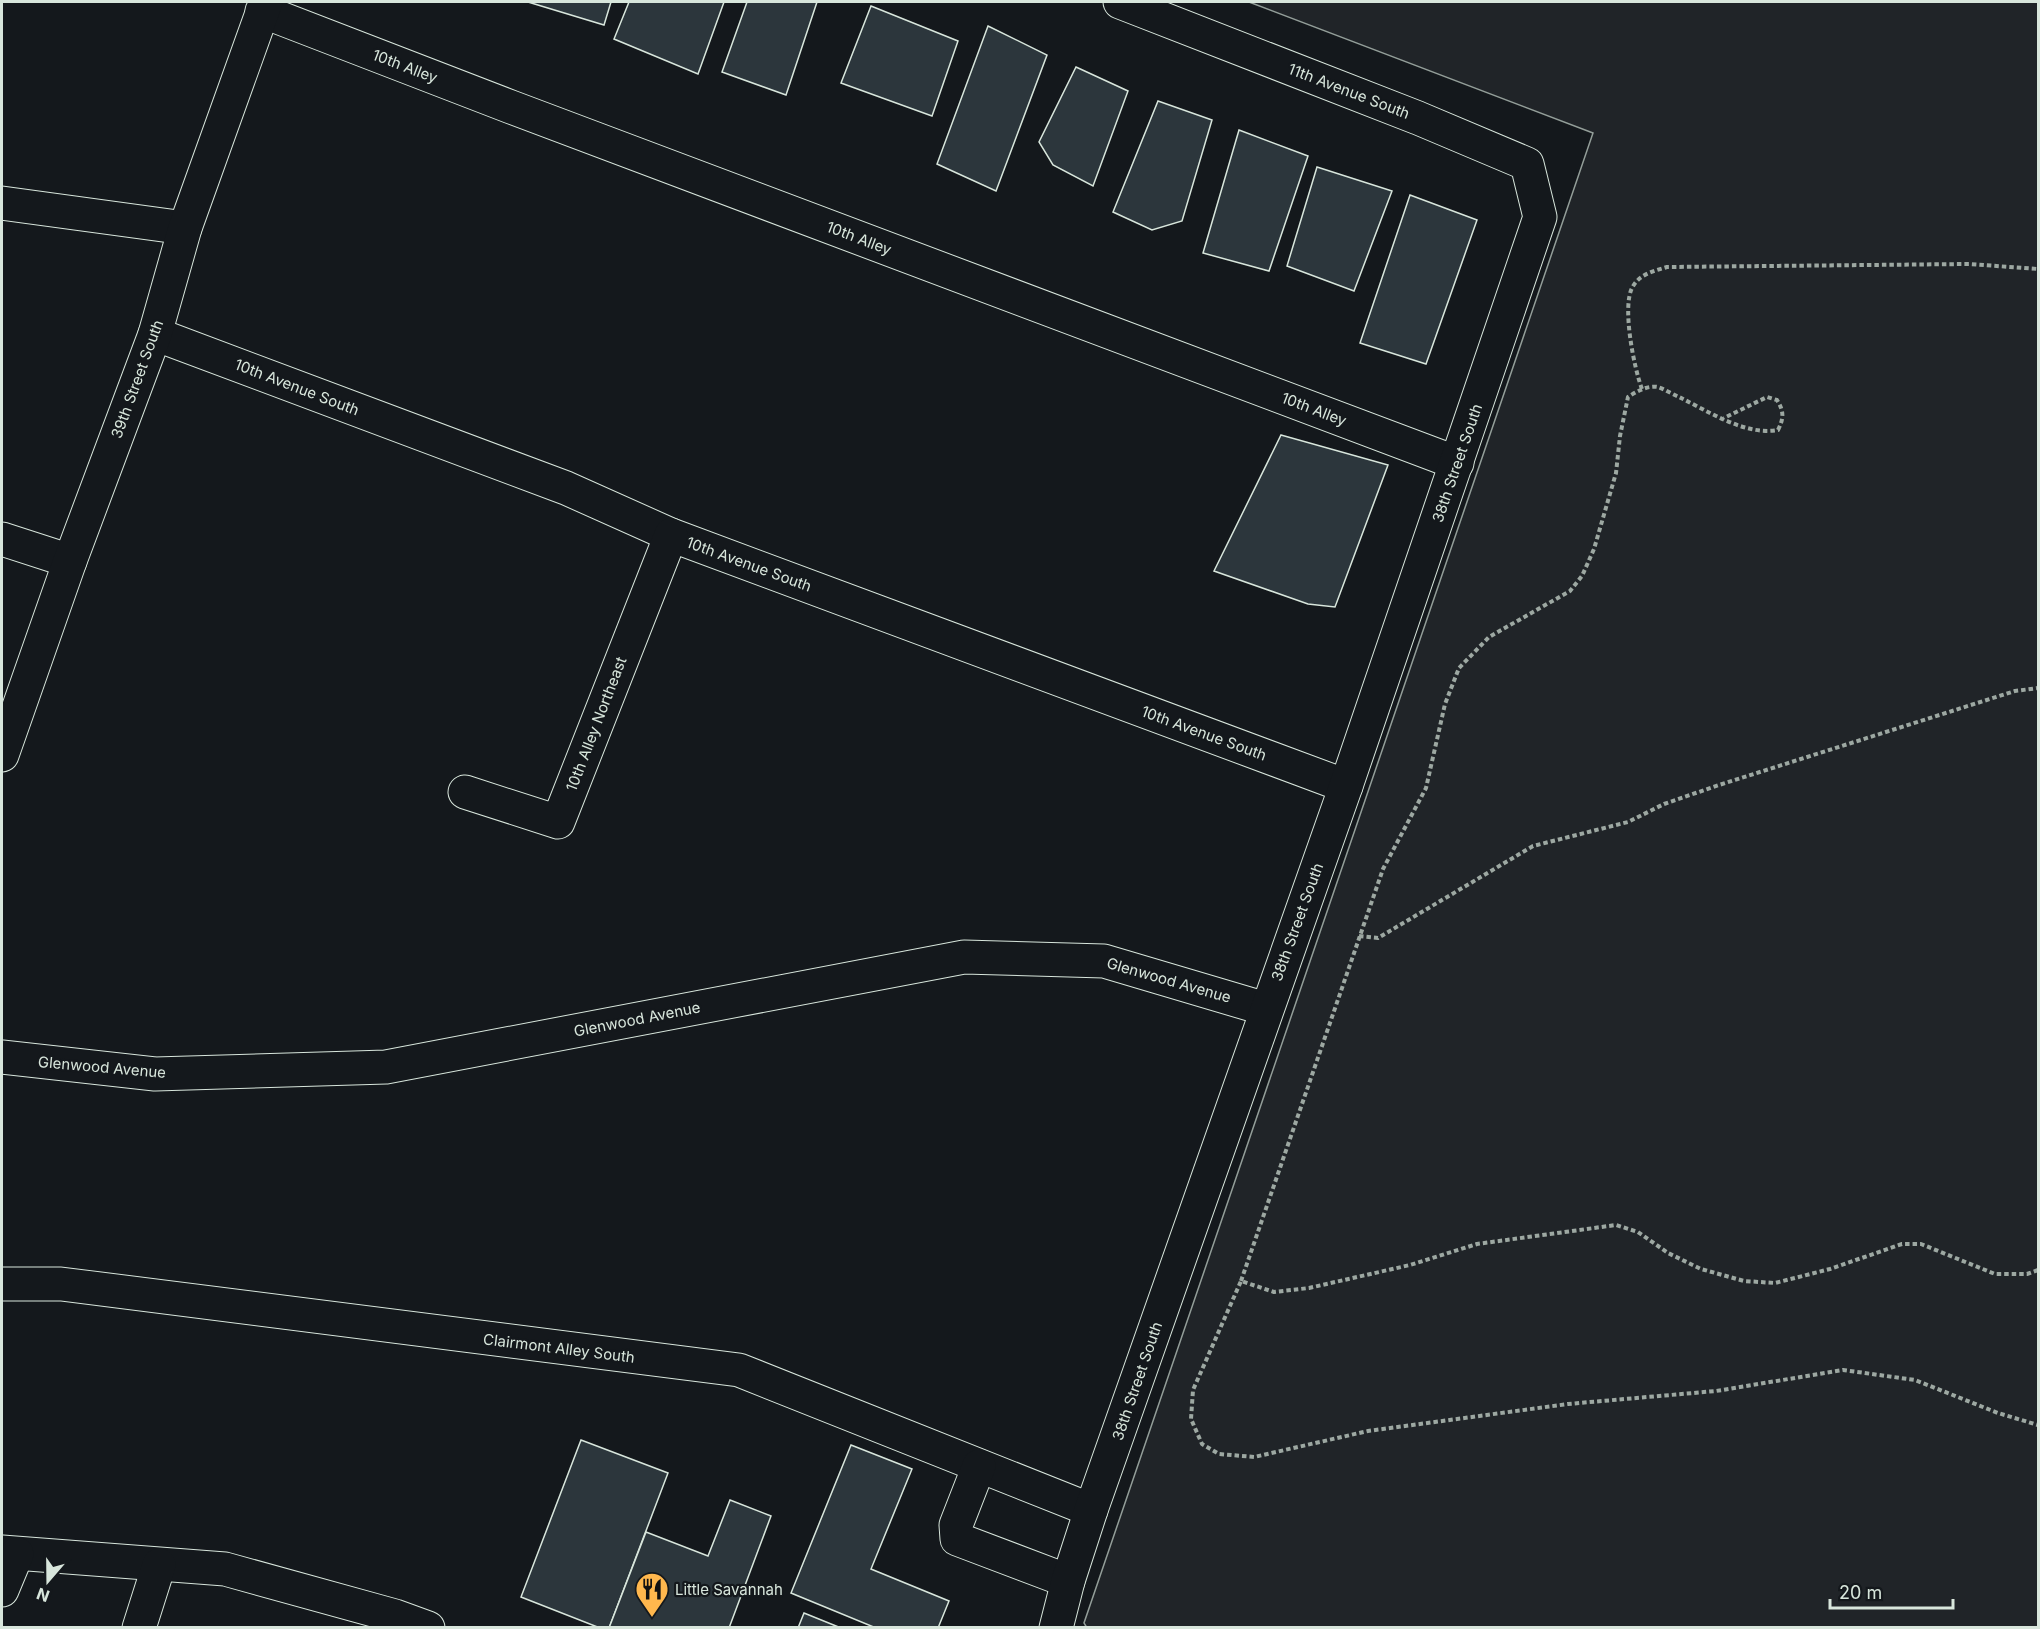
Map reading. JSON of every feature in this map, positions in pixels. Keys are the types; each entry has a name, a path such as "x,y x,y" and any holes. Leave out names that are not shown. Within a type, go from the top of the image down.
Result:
{"street":[{"name":"11th Avenue South","path":"1120,2 1418,118 1527,165 1540,217"},
{"name":"39th Street South","path":"2,755 70,561 155,334 185,228 264,6"},
{"name":"10th Alley","path":"264,6 533,116 1457,463"},
{"path":"2,203 185,228"},
{"name":"38th Street South","path":"1056,1628 1068,1581 1092,1510 1346,786 1540,217"},
{"name":"10th Avenue South","path":"155,334 566,488 671,535 1346,786"},
{"name":"10th Alley Northeast","path":"465,792 558,822 671,535"},
{"path":"2,539 70,561"},
{"name":"Glenwood Avenue","path":"2,1057 155,1074 386,1067 964,957 1104,961 1266,1009"},
{"name":"Clairmont Alley South","path":"2,1284 61,1284 739,1371 1092,1510"},
{"path":"979,1466 956,1525 957,1539 1068,1581"},
{"path":"2,1590 9,1553 225,1569 393,1622 428,1628"},
{"path":"139,1628 159,1564"}],"path":[{"path":"1642,389 1633,354 1629,312 1632,288 1646,273 1679,267 1969,264 2038,269"},
{"path":"1724,418 1767,397 1777,400 1783,410 1778,430 1764,432 1724,418 1658,387 1642,389 1628,398 1620,436 1616,473 1594,549 1582,576 1570,591 1489,637 1459,668 1445,704 1426,788 1383,869 1241,1281 1192,1390 1191,1419 1202,1444 1219,1454 1254,1457 1368,1431 1568,1404 1716,1391 1843,1370 1915,1380 1998,1413 2038,1425"},
{"path":"1359,936 1378,938 1533,846 1628,822 1664,804 1719,784 2015,691 2038,688"},
{"path":"1241,1281 1274,1292 1309,1288 1410,1265 1477,1244 1616,1226 1638,1232 1668,1253 1701,1269 1744,1281 1775,1283 1851,1263 1902,1244 1921,1244 1995,1274 2027,1274 2038,1270"}],"shaded area":[{"path":"1249,2 2038,2 2038,1627 1087,1628 1084,1623 1593,133"}],"building":[{"path":"528,2 611,2 604,25"},
{"path":"629,2 724,2 698,74 614,39"},
{"path":"747,2 817,2 786,95 722,72"},
{"path":"871,6 958,41 932,116 841,83"},
{"path":"988,26 1047,55 996,191 937,164"},
{"path":"1076,67 1128,91 1093,186 1053,165 1039,142"},
{"path":"1158,101 1212,120 1182,221 1152,230 1113,212"},
{"path":"1239,130 1308,156 1269,271 1203,253"},
{"path":"1317,167 1392,191 1354,291 1287,266"},
{"path":"1410,195 1477,220 1426,364 1360,343"},
{"path":"1281,435 1388,465 1335,607 1308,604 1214,571"},
{"path":"581,1440 668,1473 609,1628 600,1628 521,1597"},
{"path":"851,1445 912,1469 871,1569 949,1601 938,1628 876,1628 791,1593"},
{"path":"730,1500 771,1516 729,1628 609,1628 646,1532 708,1556"},
{"path":"804,1613 841,1628 798,1628"}],"place":[{"name":"Little Savannah","path":"652,1618"}]}
